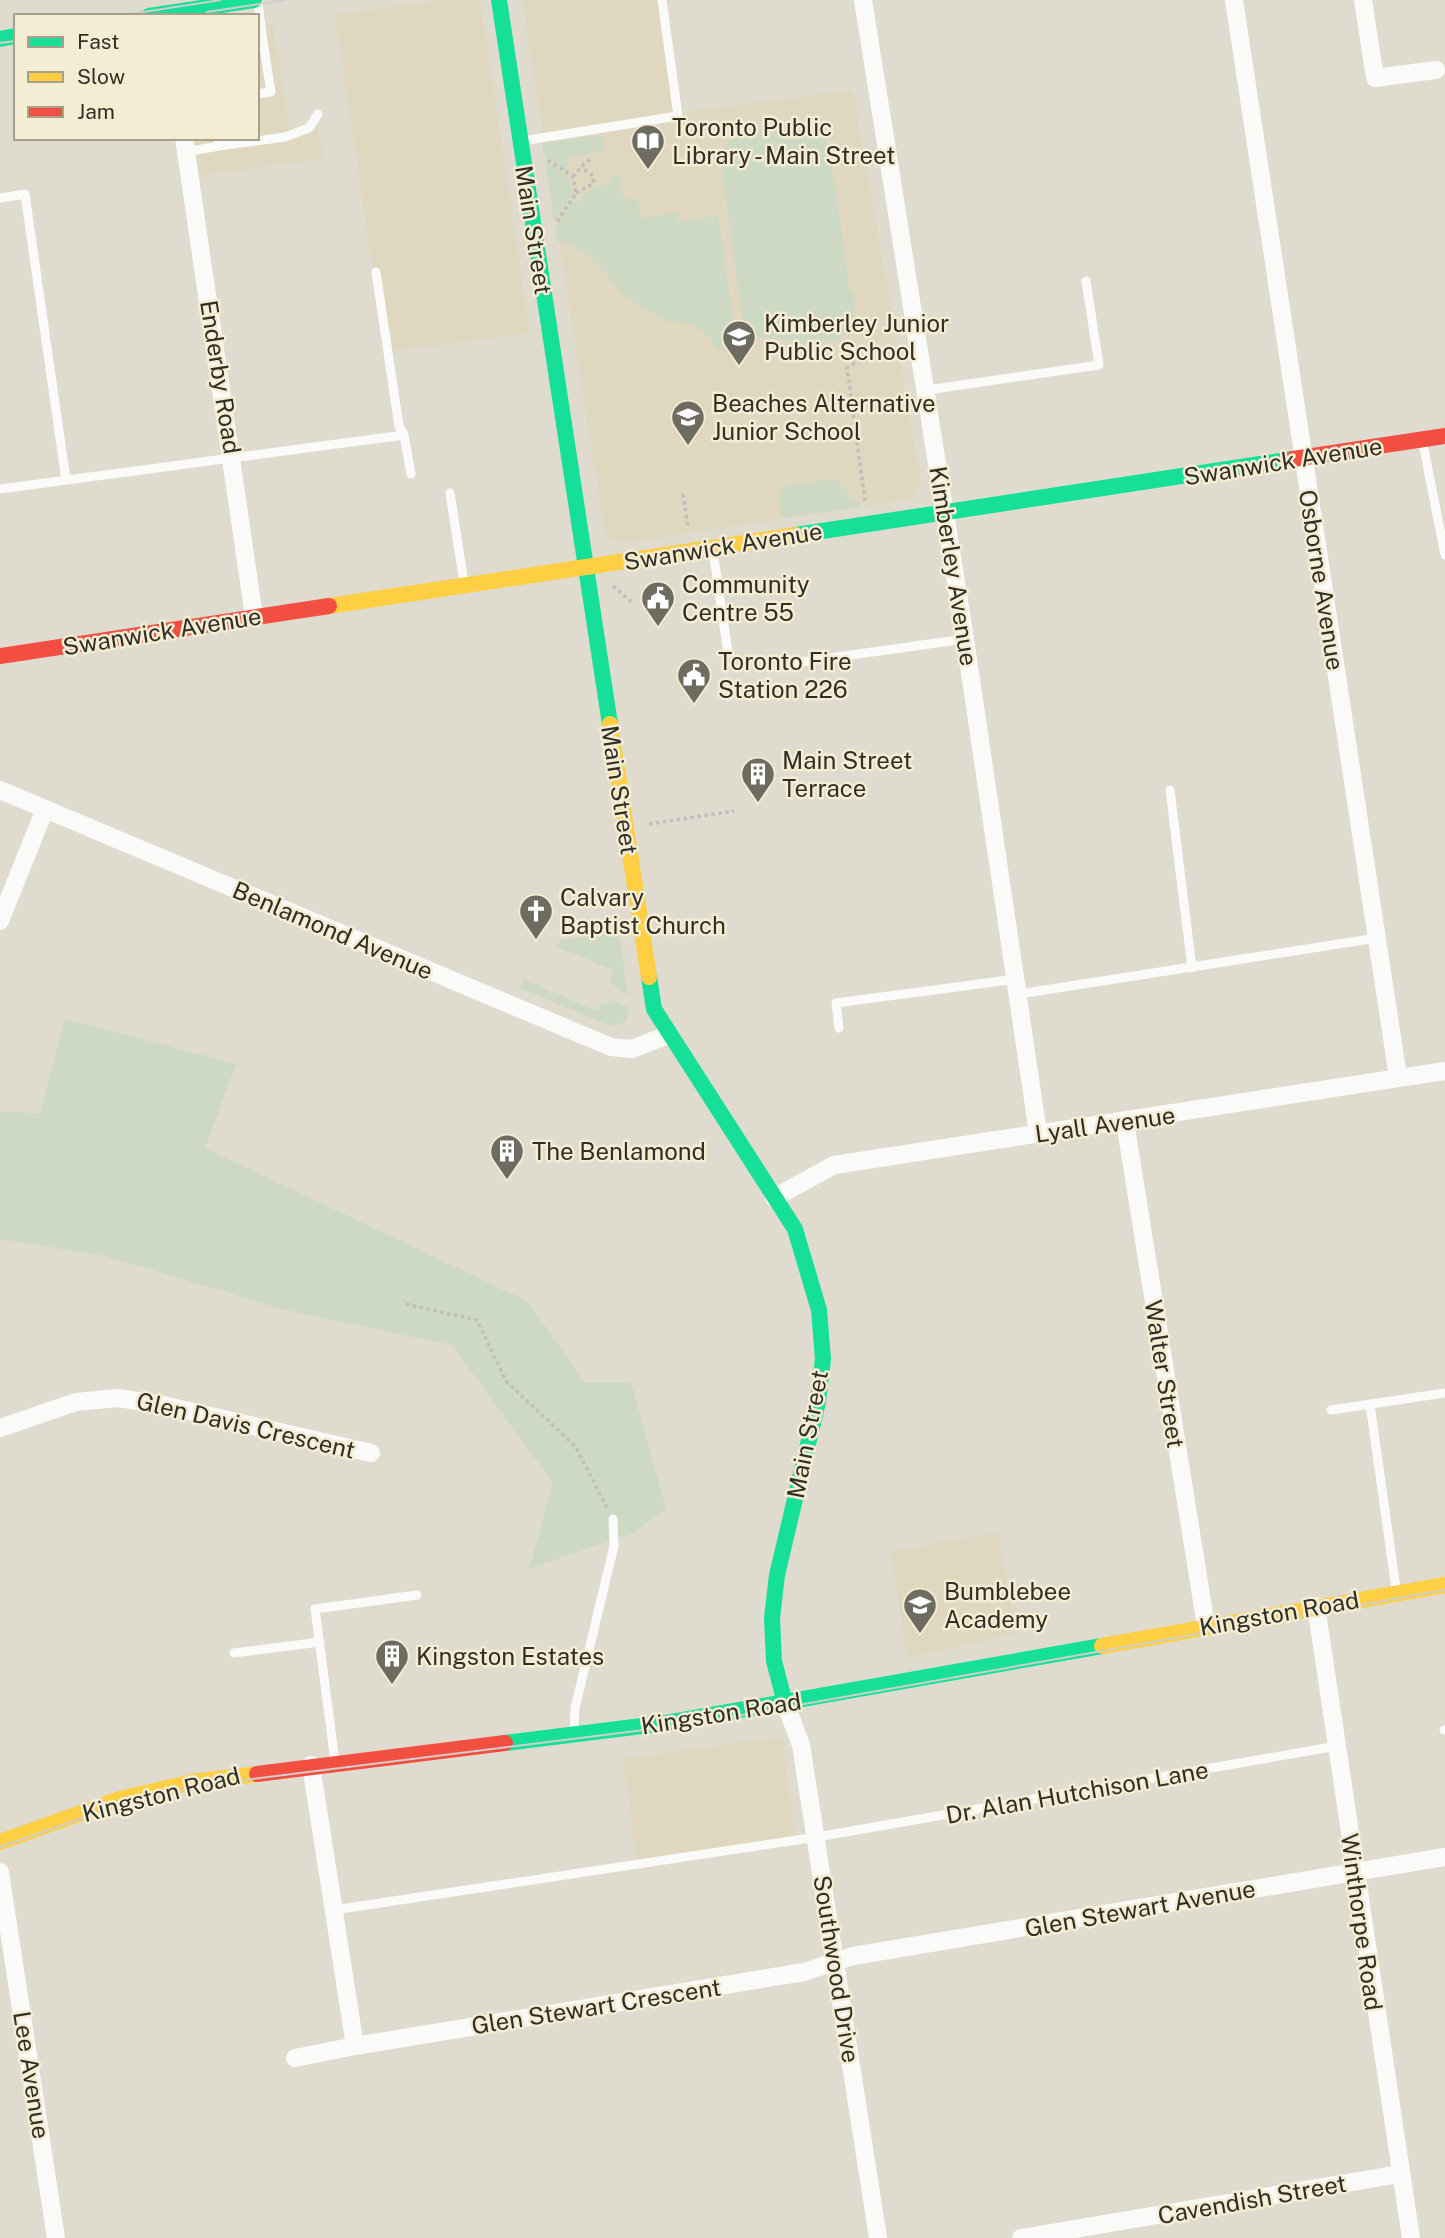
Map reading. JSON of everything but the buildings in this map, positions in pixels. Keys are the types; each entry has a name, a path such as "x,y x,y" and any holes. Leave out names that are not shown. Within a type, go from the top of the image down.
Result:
{"street":[{"path":"161,11 203,12 256,0"},
{"name":"Main Street","path":"499,0 654,1009 668,1035 794,1229 807,1261 823,1356 821,1380 770,1623 773,1665 785,1703"},
{"name":"Kimberley Avenue","path":"863,0 946,512 1038,1133"},
{"name":"Osborne Avenue","path":"1234,0 1379,937 1398,1077"},
{"path":"1363,0 1375,78 1436,70"},
{"name":"Enderby Road","path":"185,145 254,616"},
{"name":"Swanwick Avenue","path":"0,656 1445,436"},
{"name":"Benlamond Avenue","path":"0,790 611,1047 632,1049 668,1035"},
{"path":"0,921 45,808"},
{"name":"Lyall Avenue","path":"774,1198 834,1165 1445,1071"},
{"name":"Walter Street","path":"1125,1122 1206,1626"},
{"name":"Glen Davis Crescent","path":"0,1428 76,1402 118,1398 163,1405 371,1453"},
{"name":"Kingston Road","path":"0,1842 120,1799 193,1782 335,1762 574,1735 785,1703 1316,1606 1445,1586"},
{"name":"Winthorpe Road","path":"1316,1606 1411,2238"},
{"name":"Southwood Drive","path":"785,1703 801,1745 817,1837 878,2238"},
{"path":"311,1765 355,2046"},
{"name":"Glen Stewart Avenue","path":"837,1963 853,1956 1445,1857"},
{"name":"Lee Avenue","path":"0,1871 56,2238"},
{"name":"Glen Stewart Crescent","path":"295,2058 804,1972 837,1963"},
{"name":"Cavendish Street","path":"1021,2238 1400,2174"}],"lane":[{"path":"520,142 678,116 662,0"},
{"path":"259,94 271,92 262,65 260,35"},
{"path":"259,139 285,137 309,128 317,114"},
{"path":"185,145 245,140"},
{"path":"0,198 25,194 66,480"},
{"path":"376,272 399,426 404,435 411,474"},
{"path":"927,390 1099,365 1086,281"},
{"path":"0,489 404,435"},
{"path":"1423,440 1445,555"},
{"path":"450,493 464,584"},
{"path":"712,548 728,653"},
{"path":"794,663 965,639"},
{"path":"1170,790 1192,968"},
{"path":"839,1028 836,1003 1192,968 1379,937"},
{"path":"1331,1410 1445,1392"},
{"path":"1370,1404 1396,1594"},
{"path":"574,1735 575,1708 614,1546 613,1519"},
{"path":"335,1762 315,1609 417,1595"},
{"path":"234,1653 320,1642"},
{"name":"Dr. Alan Hutchison Lane","path":"334,1910 817,1837 1337,1746"}],"path":[{"path":"543,156 573,177 576,193"},
{"path":"573,177 593,158"},
{"path":"554,226 576,193 593,184 594,177 581,167"},
{"path":"866,510 847,368 855,361 890,358 903,349"},
{"path":"683,494 689,537"},
{"path":"613,586 633,603"},
{"path":"645,824 734,811"},
{"path":"406,1304 477,1320 506,1381 575,1446 613,1519"}],"shaded area":[{"path":"442,0 480,0 530,333 385,352 335,15"},
{"name":"Kimberley Junior Public School","path":"522,0 659,0 677,113 853,90 921,481 912,499 624,543 609,540 605,535"},
{"path":"273,24 289,128 318,125 323,158 199,176 194,140 259,140 259,27"},
{"path":"998,1532 1017,1633 907,1658 891,1552"},
{"path":"782,1737 796,1843 637,1864 623,1759"}],"green space":[{"path":"797,123 818,130 829,146 849,283 846,284 854,295 855,325 834,342 806,340 805,343 746,335 744,329 721,161 728,143 737,134"},
{"path":"602,135 604,151 567,157 570,174 544,155 542,143"},
{"path":"545,160 570,179 572,195 554,222"},
{"path":"619,174 623,198 637,199 641,219 677,212 678,223 718,215 735,334 726,334 729,341 723,348 717,349 708,336 696,327 682,322 666,322 638,304 620,290 580,249 557,241 555,228 571,202 583,201 582,196 595,186 613,184 611,175"},
{"path":"828,479 838,481 861,507 780,518 781,502 778,497 784,487"},
{"path":"614,928 620,941 628,995 610,982 613,970 553,945 559,944 559,940 606,934 606,929"},
{"path":"523,979 594,1010 599,1009 602,1002 608,1005 610,1000 629,1008 626,1022 611,1026 520,988"},
{"path":"65,1019 236,1064 205,1148 527,1301 585,1382 631,1382 666,1509 633,1533 529,1569 553,1483 452,1345 290,1311 105,1256 0,1239 0,1112 40,1113"}],"tram line":[{"path":"130,14 221,0"},
{"path":"207,12 285,0"},
{"path":"0,43 14,41"},
{"path":"0,1847 116,1806 197,1786 692,1724 1445,1590"}],"traffic: fast":[{"path":"162,14 254,0"},
{"path":"499,0 610,724"},
{"path":"0,39 14,36"},
{"path":"796,535 1293,459"},
{"path":"649,977 654,1009 795,1229 819,1310 823,1359 818,1402 777,1575 772,1618 774,1661 785,1703"},
{"path":"505,1743 666,1723 1102,1646"}],"traffic: slow":[{"path":"329,606 796,535"},
{"path":"610,724 649,977"},
{"path":"1102,1646 1445,1585"},
{"path":"0,1842 120,1799 193,1782 257,1774"}],"traffic: jam":[{"path":"1293,459 1445,436"},
{"path":"0,656 329,606"},
{"path":"257,1774 505,1743"}],"place":[{"name":"Toronto Public Library - Main Street","path":"648,171"},
{"name":"Kimberley Junior Public School","path":"739,367"},
{"name":"Beaches Alternative Junior School","path":"688,447"},
{"name":"Community Centre 55","path":"658,628"},
{"name":"Toronto Fire Station 226","path":"694,705"},
{"name":"Main Street Terrace","path":"758,804"},
{"name":"Calvary Baptist Church","path":"536,941"},
{"name":"The Benlamond","path":"507,1181"},
{"name":"Bumblebee Academy","path":"920,1635"},
{"name":"Kingston Estates","path":"392,1686"}]}
